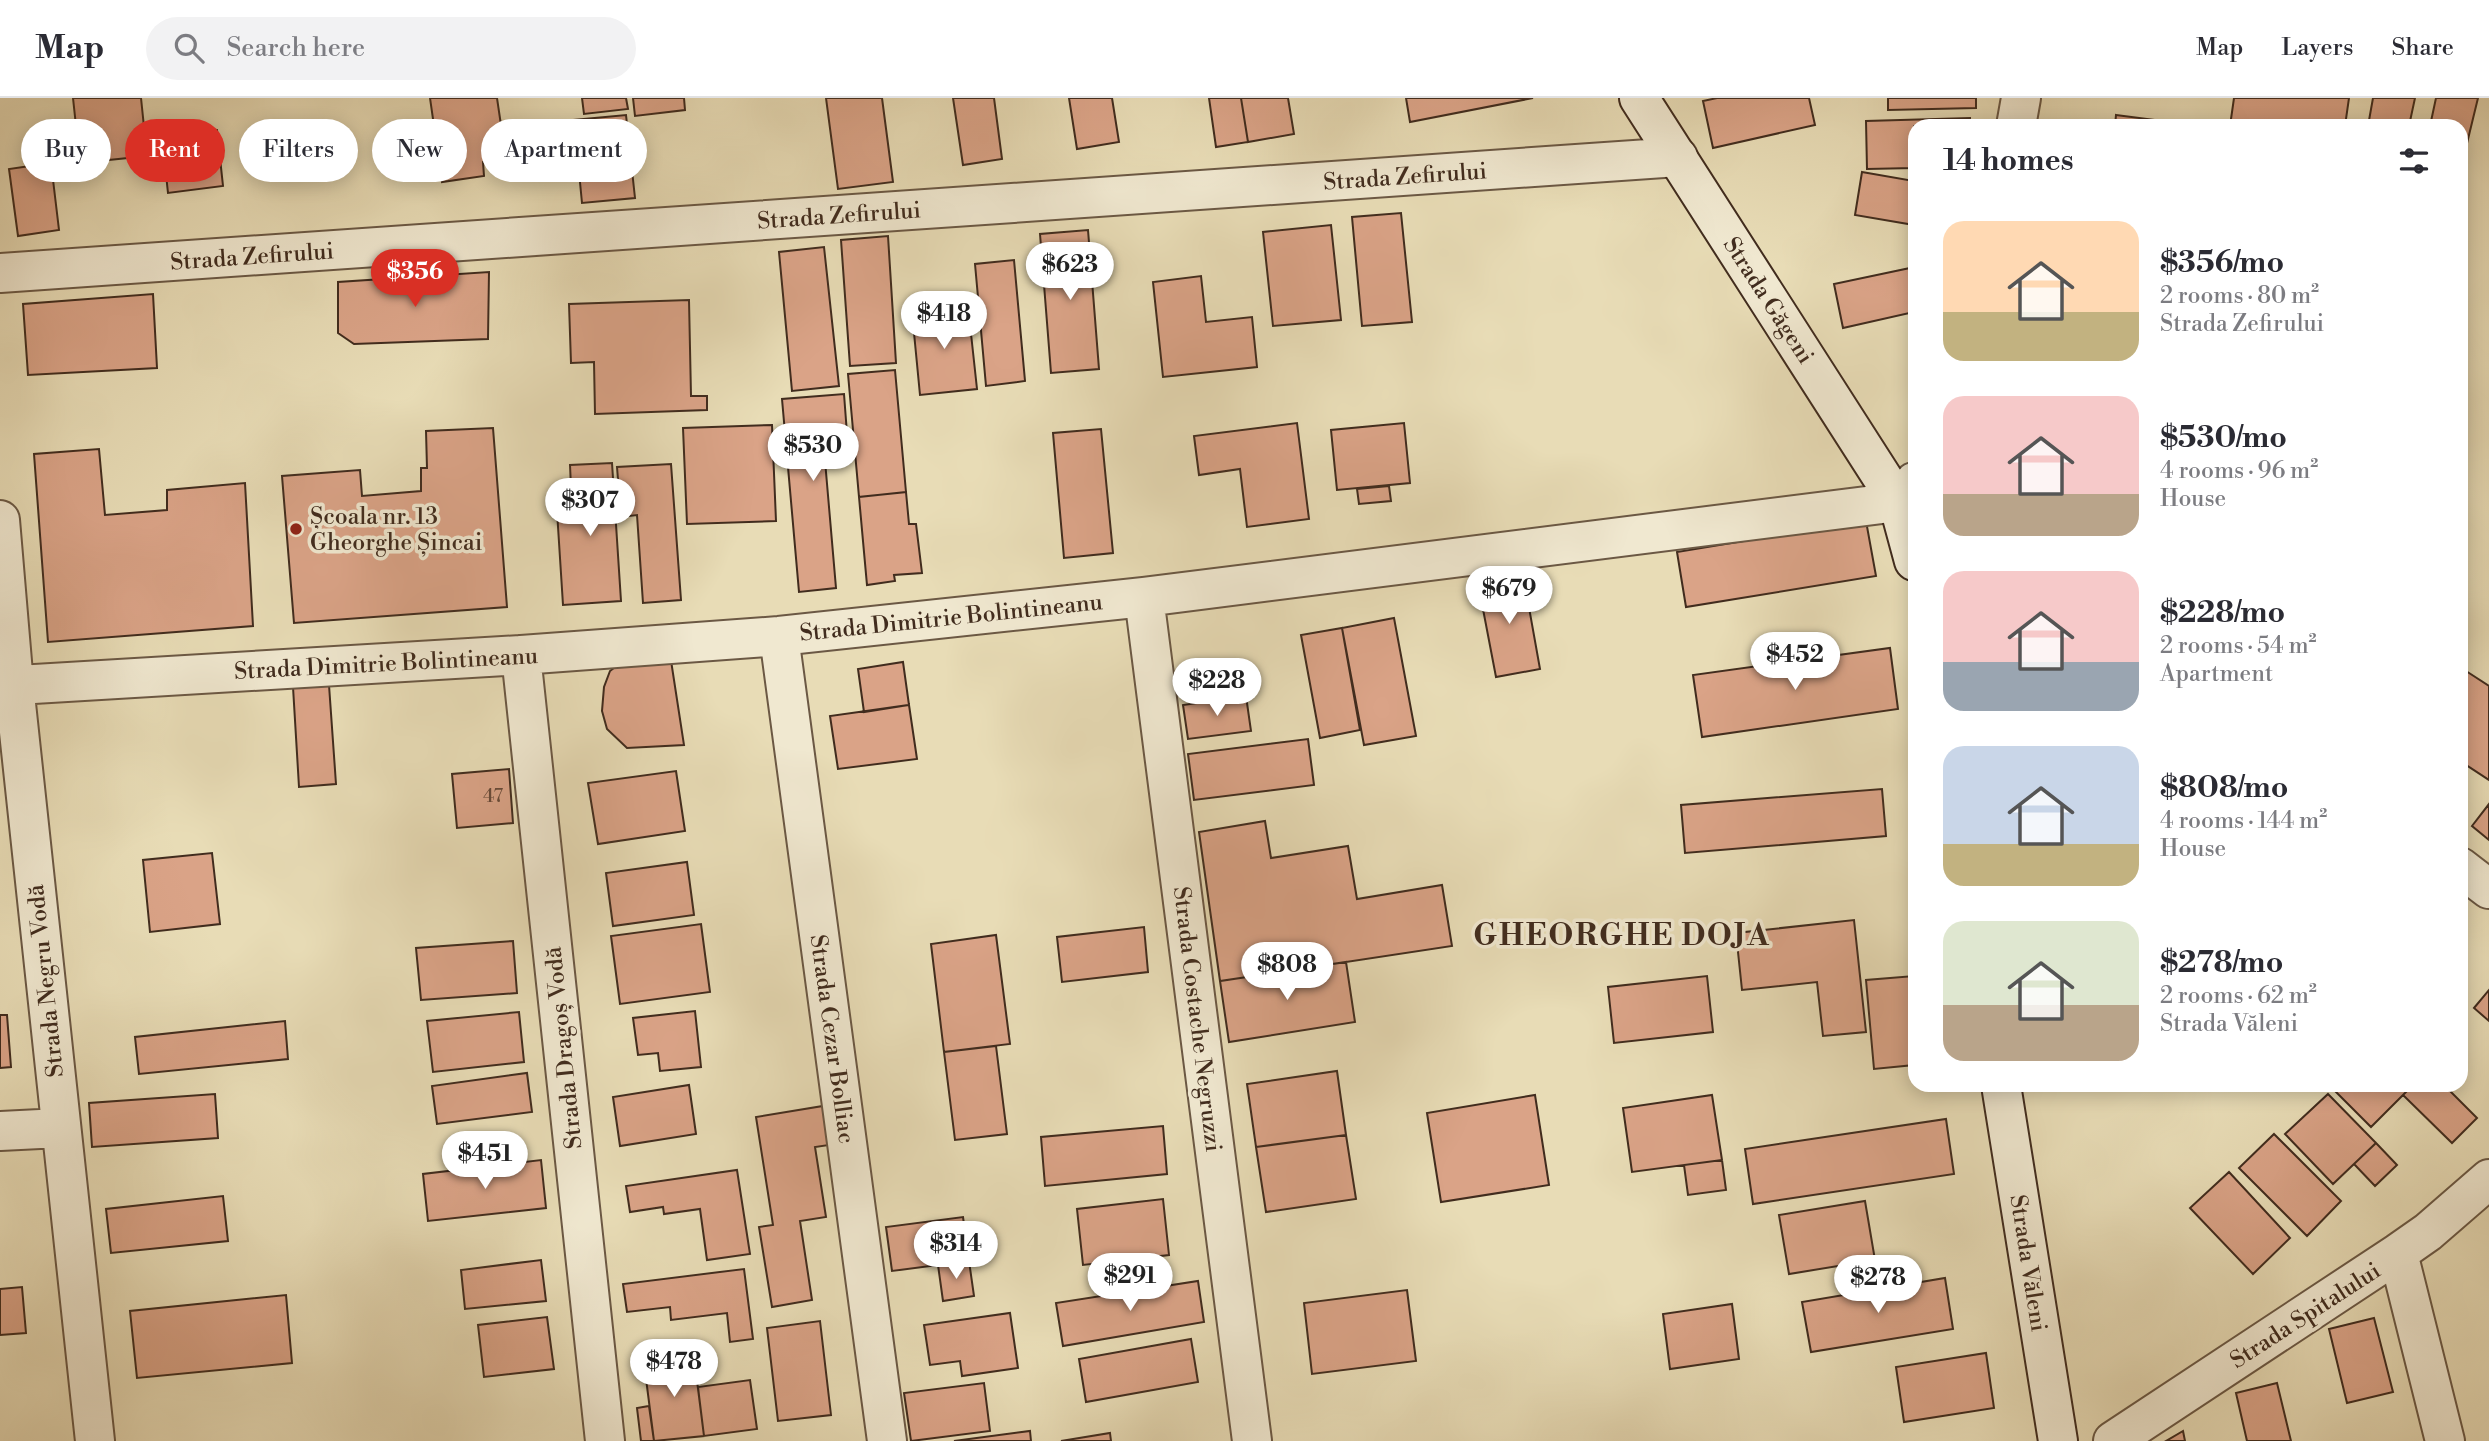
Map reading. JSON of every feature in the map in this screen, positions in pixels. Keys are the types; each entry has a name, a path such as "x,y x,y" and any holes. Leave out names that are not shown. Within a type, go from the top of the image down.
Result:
{"street":[{"name":"Strada Găgeni","path":"1639,98 1907,492"},
{"path":"2017,119 2021,98"},
{"name":"Strada Zefirului","path":"0,273 1678,157"},
{"name":"Strada Dimitrie Bolintineanu","path":"7,685 521,655 779,636 1144,597 1907,492"},
{"name":"Strada Negru Vodă","path":"0,520 7,685 95,1441"},
{"name":"Strada Costache Negruzzi","path":"1144,597 1252,1441"},
{"name":"Strada Cezar Bolliac","path":"779,636 887,1441"},
{"name":"Strada Dragoș Vodă","path":"521,655 604,1441"},
{"path":"2468,873 2489,889"},
{"name":"Strada Văleni","path":"2002,1092 2057,1441"},
{"path":"0,1131 60,1128"},
{"name":"Strada Spitalului","path":"2113,1441 2398,1253 2428,1232 2489,1179"},
{"path":"2398,1253 2445,1441"}],"building":[{"path":"73,98 141,98 143,119 125,119 125,158 111,160 111,119 75,119"},
{"path":"430,98 497,98 500,119 481,119 481,176 467,178 467,119 433,119"},
{"path":"582,98 626,98 628,109 584,114"},
{"path":"633,98 684,98 685,110 635,116"},
{"path":"826,98 882,98 893,182 838,189"},
{"path":"953,98 994,98 1002,159 963,165"},
{"path":"1069,98 1112,98 1119,142 1077,149"},
{"path":"1209,98 1241,98 1248,142 1216,147"},
{"path":"1241,98 1288,98 1294,134 1248,142"},
{"path":"1406,98 1533,98 1410,122"},
{"path":"1717,98 1809,98 1815,125 1713,148 1703,101"},
{"path":"1888,98 1976,98 1976,108 1888,110"},
{"path":"2234,98 2349,98 2346,119 2231,119"},
{"path":"2373,98 2415,98 2410,119 2369,119"},
{"path":"2436,98 2478,98 2468,139 2468,119 2432,119"},
{"path":"626,115 626,119 584,119"},
{"path":"2116,115 2147,119 2116,119"},
{"path":"1908,120 1908,168 1867,169 1866,121"},
{"path":"21,167 21,182 53,182 59,230 18,236 9,169"},
{"path":"1862,172 1908,180 1908,224 1855,215"},
{"path":"167,182 223,182 223,186 168,193"},
{"path":"580,182 633,182 635,198 582,203"},
{"path":"1401,213 1412,322 1362,326 1352,217"},
{"path":"1331,225 1341,320 1273,326 1263,232"},
{"path":"1088,230 1099,369 1051,373 1040,234"},
{"path":"888,236 896,363 850,366 841,240"},
{"path":"824,247 839,386 792,391 779,252"},
{"path":"1014,260 1025,381 986,386 975,264"},
{"path":"1908,268 1908,313 1843,328 1834,284"},
{"path":"489,272 488,339 354,344 338,333 338,282"},
{"path":"1201,276 1206,322 1252,317 1257,367 1163,377 1153,282"},
{"path":"153,294 157,368 28,375 23,304"},
{"path":"689,300 691,396 707,396 707,410 595,414 594,362 571,363 569,304"},
{"path":"968,306 977,389 920,395 912,312"},
{"path":"895,370 906,492 859,497 848,374"},
{"path":"844,394 848,447 824,449 836,588 799,592 782,399"},
{"path":"1297,423 1309,519 1247,527 1240,469 1199,475 1194,436"},
{"path":"1404,423 1410,483 1337,490 1331,430"},
{"path":"772,425 776,521 687,524 683,428"},
{"name":"Școala nr. 13 Gheorghe Șincai","path":"493,428 507,607 294,623 282,476 360,470 362,496 421,491 421,468 427,468 426,431"},
{"path":"1101,429 1113,553 1064,558 1053,433"},
{"path":"99,449 105,515 167,510 167,490 245,483 253,626 48,642 34,454"},
{"path":"612,463 621,601 563,605 557,511 572,510 570,465"},
{"path":"671,464 681,600 643,603 637,515 621,517 617,467"},
{"path":"1389,486 1391,501 1359,504 1357,489"},
{"path":"906,492 909,524 916,524 922,573 894,575 895,581 867,585 859,497"},
{"path":"1866,521 1876,576 1686,607 1677,552"},
{"path":"1523,574 1540,669 1496,677 1478,583"},
{"path":"1394,618 1416,736 1364,745 1342,628"},
{"path":"1342,628 1360,730 1320,738 1301,635"},
{"path":"1890,648 1898,709 1702,737 1693,675"},
{"path":"670,654 684,745 627,748 607,729 602,711 604,687 610,671 628,657"},
{"path":"903,662 909,705 864,712 858,669"},
{"path":"2468,672 2489,686 2489,780 2468,766"},
{"path":"329,685 336,784 299,787 293,687"},
{"path":"1246,696 1251,731 1188,739 1183,705"},
{"path":"909,705 917,759 838,769 830,716"},
{"path":"1308,739 1314,785 1194,800 1188,754"},
{"path":"509,769 513,823 457,828 452,774"},
{"path":"676,771 685,831 598,844 588,783"},
{"path":"1882,789 1886,836 1685,853 1681,805"},
{"path":"2489,804 2489,840 2472,826"},
{"path":"1265,821 1271,858 1348,846 1357,899 1442,885 1452,946 1220,981 1199,832"},
{"path":"212,853 220,924 150,932 143,860"},
{"path":"687,862 694,915 613,926 606,873"},
{"path":"1854,920 1866,1032 1823,1036 1817,982 1742,990 1736,933"},
{"path":"701,924 710,992 620,1004 611,936"},
{"path":"1144,927 1148,972 1062,982 1057,937"},
{"path":"996,935 1010,1044 944,1052 931,944"},
{"path":"513,941 517,993 421,1000 416,948"},
{"path":"1346,962 1355,1022 1229,1042 1220,981"},
{"path":"1707,976 1713,1032 1614,1043 1608,987"},
{"path":"1908,976 1908,1066 1874,1069 1866,980"},
{"path":"2489,990 2489,1021 2474,1008"},
{"path":"695,1011 701,1067 660,1071 658,1053 638,1055 633,1018"},
{"path":"519,1012 524,1062 433,1072 427,1021"},
{"path":"0,1015 7,1015 11,1067 0,1068"},
{"path":"285,1021 288,1059 139,1074 135,1037"},
{"path":"996,1046 1007,1134 955,1140 944,1052"},
{"path":"1337,1071 1346,1135 1256,1147 1247,1084"},
{"path":"527,1073 532,1112 437,1124 432,1086"},
{"path":"689,1085 696,1134 620,1146 613,1097"},
{"path":"2336,1092 2406,1092 2371,1127"},
{"path":"2406,1092 2451,1092 2477,1118 2452,1143 2403,1095"},
{"path":"215,1094 218,1138 92,1147 89,1103"},
{"path":"2328,1094 2376,1143 2333,1184 2285,1134"},
{"path":"1535,1095 1549,1185 1441,1202 1427,1113"},
{"path":"1712,1095 1722,1160 1632,1172 1623,1108"},
{"path":"823,1106 829,1145 815,1147 826,1217 800,1221 812,1300 772,1307 759,1227 773,1225 756,1117"},
{"path":"1946,1119 1954,1174 1753,1204 1745,1149"},
{"path":"1163,1126 1167,1174 1045,1186 1041,1137"},
{"path":"2274,1134 2341,1201 2307,1236 2239,1168"},
{"path":"1346,1135 1356,1199 1266,1212 1256,1147"},
{"path":"2376,1143 2397,1165 2375,1186 2354,1164"},
{"path":"541,1160 546,1208 428,1221 423,1174"},
{"path":"1722,1160 1726,1190 1688,1195 1684,1165"},
{"path":"737,1170 750,1254 707,1260 700,1209 664,1214 663,1207 630,1212 626,1186"},
{"path":"2229,1172 2290,1238 2253,1274 2190,1208"},
{"path":"223,1196 228,1241 111,1253 106,1209"},
{"path":"1163,1199 1169,1255 1083,1265 1077,1209"},
{"path":"1865,1201 1875,1260 1789,1274 1779,1215"},
{"path":"963,1217 969,1261 892,1271 886,1227"},
{"path":"541,1260 546,1301 465,1309 461,1270"},
{"path":"969,1261 974,1296 943,1301 938,1265"},
{"path":"744,1269 753,1339 730,1342 727,1313 671,1320 670,1307 627,1312 623,1284"},
{"path":"1945,1278 1953,1329 1811,1352 1802,1302"},
{"path":"1198,1281 1204,1322 1063,1346 1056,1303"},
{"path":"22,1287 26,1333 0,1335 0,1289"},
{"path":"1407,1290 1416,1361 1312,1374 1304,1303"},
{"path":"286,1295 292,1363 137,1378 130,1311"},
{"path":"1732,1304 1739,1359 1670,1369 1663,1314"},
{"path":"1010,1313 1018,1368 962,1376 960,1361 930,1365 924,1325"},
{"path":"547,1317 554,1369 484,1377 478,1325"},
{"path":"2374,1318 2393,1392 2347,1403 2329,1329"},
{"path":"820,1321 831,1415 778,1421 767,1328"},
{"path":"1191,1339 1198,1382 1086,1402 1079,1359"},
{"path":"1986,1353 1994,1408 1904,1422 1896,1367"},
{"path":"694,1357 704,1436 654,1441 644,1363"},
{"path":"750,1380 757,1429 704,1436 698,1387"},
{"path":"984,1383 990,1431 911,1441 904,1393"},
{"path":"2277,1383 2291,1441 2247,1441 2236,1393"},
{"path":"649,1406 654,1441 641,1441 637,1408"},
{"path":"1030,1431 1031,1441 954,1441"},
{"path":"2183,1431 2185,1441 2166,1441"},
{"path":"1110,1433 1111,1441 1061,1441"}],"place":[{"name":"Școala nr. 13 Gheorghe Șincai","path":"296,529"}],"district":[{"name":"GHEORGHE DOJA","path":"1622,935"}]}
